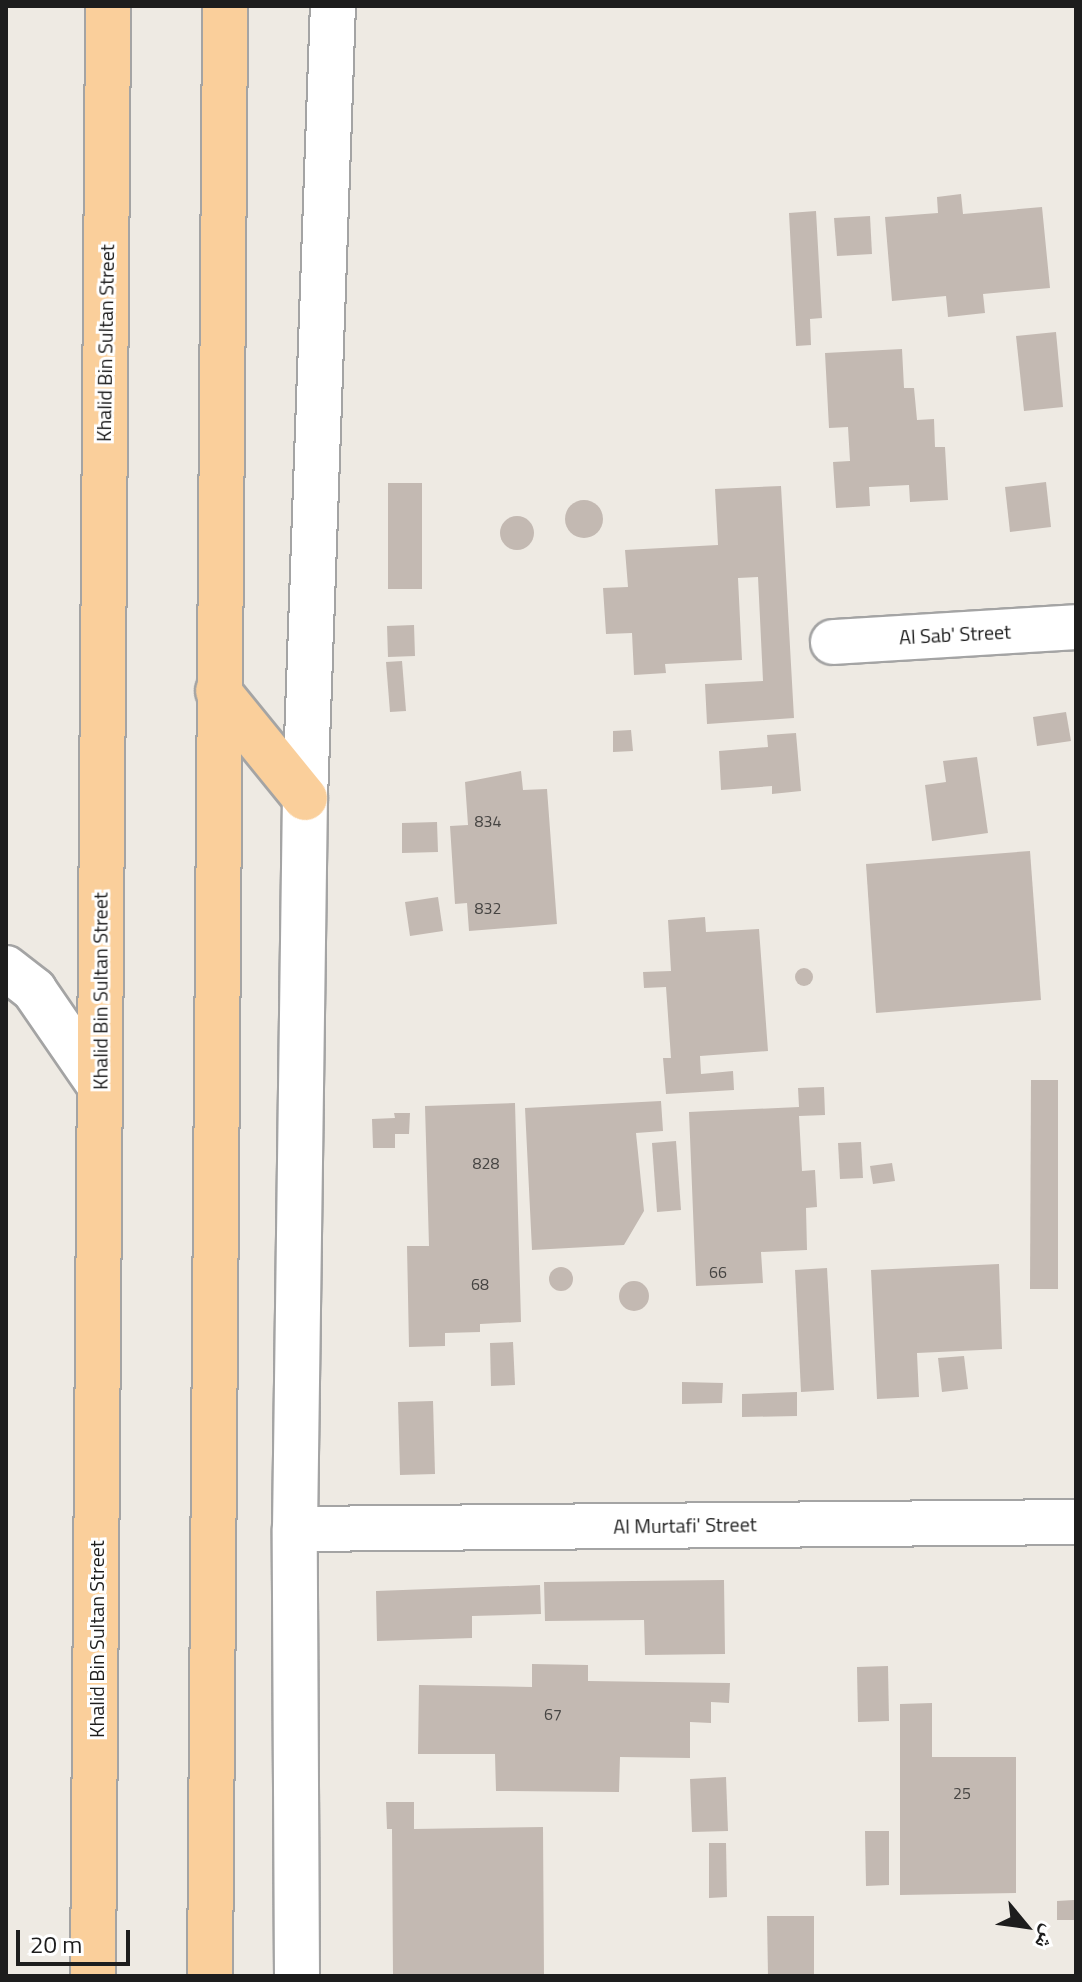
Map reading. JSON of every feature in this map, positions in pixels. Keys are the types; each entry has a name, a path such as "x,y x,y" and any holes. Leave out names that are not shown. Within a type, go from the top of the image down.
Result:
{"main road":[{"name":"Khalid Bin Sultan Street","path":"93,1976 108,6"},
{"path":"210,1976 225,6"},
{"path":"218,691 305,798"}],"street":[{"path":"297,1976 295,1529 305,798 333,6"},
{"name":"Al Sab' Street","path":"833,642 1076,627"},
{"path":"6,968 34,990 100,1086"},
{"name":"Al Murtafi' Street","path":"295,1529 1076,1522"}],"building":[{"path":"961,194 963,214 1042,207 1050,288 983,294 985,313 948,317 946,296 892,301 885,217 938,213 937,197"},
{"path":"816,211 822,318 810,319 811,345 796,346 789,213"},
{"path":"870,216 872,254 837,256 834,218"},
{"path":"1056,332 1063,407 1024,411 1016,336"},
{"path":"902,349 904,388 914,388 917,420 934,419 935,447 945,447 948,500 910,502 909,485 869,487 870,506 836,508 833,462 850,461 848,427 829,428 825,353"},
{"path":"1046,482 1051,527 1010,532 1005,487"},
{"path":"388,483 422,483 422,589 388,589"},
{"path":"781,486 794,718 707,724 705,684 763,681 758,577 738,578 742,660 665,664 666,673 634,675 632,633 606,634 603,588 628,587 625,550 718,545 715,489"},
{"path":"584,500 598,505 603,519 598,533 584,538 570,533 565,519 570,505"},
{"path":"517,516 529,521 534,533 529,545 517,550 505,545 500,533 505,521"},
{"path":"414,625 415,656 388,657 387,626"},
{"path":"402,661 406,711 390,712 386,662"},
{"path":"1066,712 1071,741 1037,746 1033,717"},
{"path":"631,730 633,751 613,752 613,731"},
{"path":"796,733 801,791 772,794 772,786 721,790 719,751 768,747 767,735"},
{"path":"977,757 988,833 932,841 925,785 946,782 943,761"},
{"path":"521,771 523,790 547,789 557,924 469,931 467,903 455,904 450,826 468,825 465,782"},
{"path":"437,822 438,852 402,853 402,823"},
{"path":"1030,851 1041,1000 876,1013 866,864"},
{"path":"438,897 443,931 410,936 405,902"},
{"path":"705,917 706,932 759,929 768,1051 700,1056 701,1074 733,1071 734,1090 666,1094 663,1058 671,1058 666,987 644,988 643,972 671,971 668,920"},
{"path":"804,968 813,977 804,986 795,977"},
{"path":"1031,1080 1058,1080 1058,1289 1030,1289"},
{"path":"824,1087 825,1115 799,1116 802,1171 815,1170 817,1207 806,1208 807,1250 761,1252 763,1283 696,1286 689,1112 799,1107 798,1088"},
{"path":"661,1101 663,1131 636,1133 644,1211 624,1245 532,1250 525,1108"},
{"path":"515,1103 521,1322 480,1324 480,1332 445,1333 445,1346 409,1347 407,1246 429,1246 425,1106"},
{"path":"394,1113 410,1113 409,1134 395,1134 395,1148 373,1148 372,1119 395,1118"},
{"path":"676,1141 681,1210 657,1212 652,1143"},
{"path":"861,1142 863,1178 840,1179 838,1143"},
{"path":"892,1163 895,1181 873,1184 870,1166"},
{"path":"999,1264 1002,1349 917,1353 919,1397 877,1399 871,1270"},
{"path":"561,1267 570,1270 573,1279 570,1288 561,1291 552,1288 549,1279 552,1270"},
{"path":"827,1268 834,1390 801,1392 795,1270"},
{"path":"634,1281 645,1285 649,1296 645,1307 634,1311 623,1307 619,1296 623,1285"},
{"path":"513,1342 515,1385 491,1386 490,1343"},
{"path":"964,1356 968,1389 942,1392 938,1358"},
{"path":"682,1382 723,1383 722,1403 682,1404"},
{"path":"797,1392 797,1416 742,1417 742,1394"},
{"path":"433,1401 435,1474 400,1475 398,1402"},
{"path":"724,1580 725,1654 645,1655 644,1620 545,1621 544,1582"},
{"path":"540,1585 541,1614 472,1616 472,1638 377,1641 376,1591"},
{"path":"532,1664 588,1665 588,1681 730,1683 729,1703 711,1702 711,1723 690,1722 690,1758 620,1757 619,1792 496,1791 495,1754 418,1754 419,1685 532,1687"},
{"path":"888,1666 889,1721 858,1722 857,1667"},
{"path":"932,1703 932,1757 1016,1757 1016,1893 900,1895 900,1704"},
{"path":"726,1777 728,1831 692,1832 690,1779"},
{"path":"386,1802 414,1802 414,1829 543,1827 544,1976 393,1976 392,1829 387,1829"},
{"path":"865,1831 889,1831 889,1885 866,1886"},
{"path":"709,1843 726,1843 727,1897 709,1898"},
{"path":"1074,1900 1075,1920 1057,1920 1057,1901"},
{"path":"767,1916 814,1916 814,1976 768,1976"}]}
